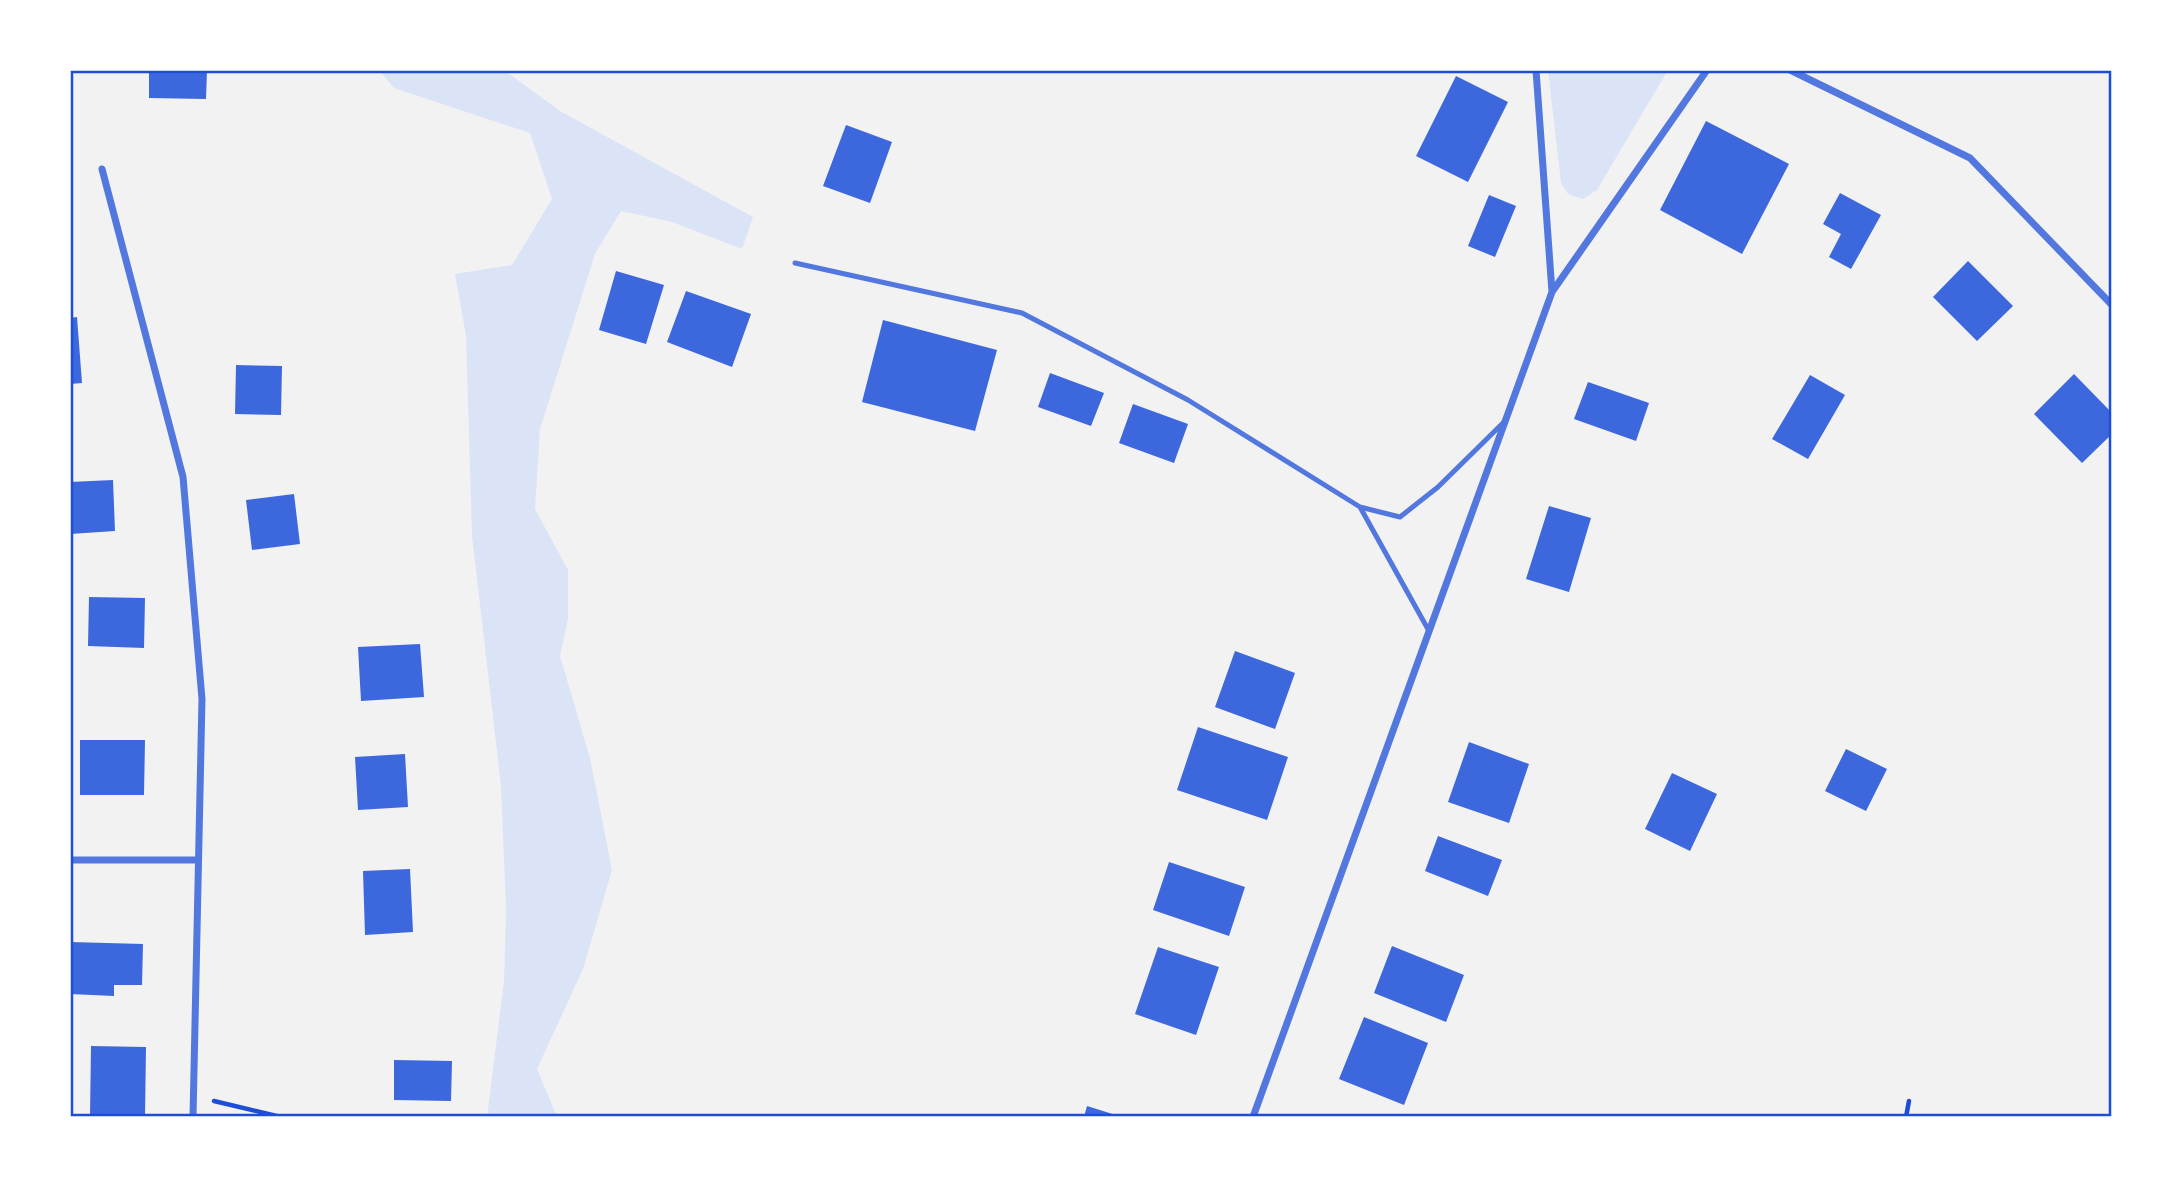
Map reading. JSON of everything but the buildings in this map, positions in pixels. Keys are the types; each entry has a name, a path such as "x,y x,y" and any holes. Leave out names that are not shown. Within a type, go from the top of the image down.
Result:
{"street":[{"path":"1536,70 1552,292"},
{"path":"1253,1117 1552,292 1707,70"},
{"path":"1790,70 1970,158 2112,304"},
{"path":"102,169 183,477 202,699 193,1117"},
{"path":"70,860 198,860"}],"lane":[{"path":"796,263 1022,313 1188,400 1360,507 1399,517 1438,487 1506,421"},
{"path":"1360,507 1429,631"}],"path":[{"path":"193,1096 281,1117"},
{"path":"1906,1117 1909,1101"}],"shaded area":[{"path":"379,70 504,70 560,111 753,217 742,249 672,222 621,211 595,254 540,429 535,509 568,570 568,619 560,656 590,758 612,870 583,969 537,1069 557,1117 487,1117 504,981 506,910 501,786 472,536 466,336 455,274 512,265 552,199 530,133 394,88"},
{"path":"1548,70 1668,70 1597,190 1583,199 1568,194 1561,183"}]}
